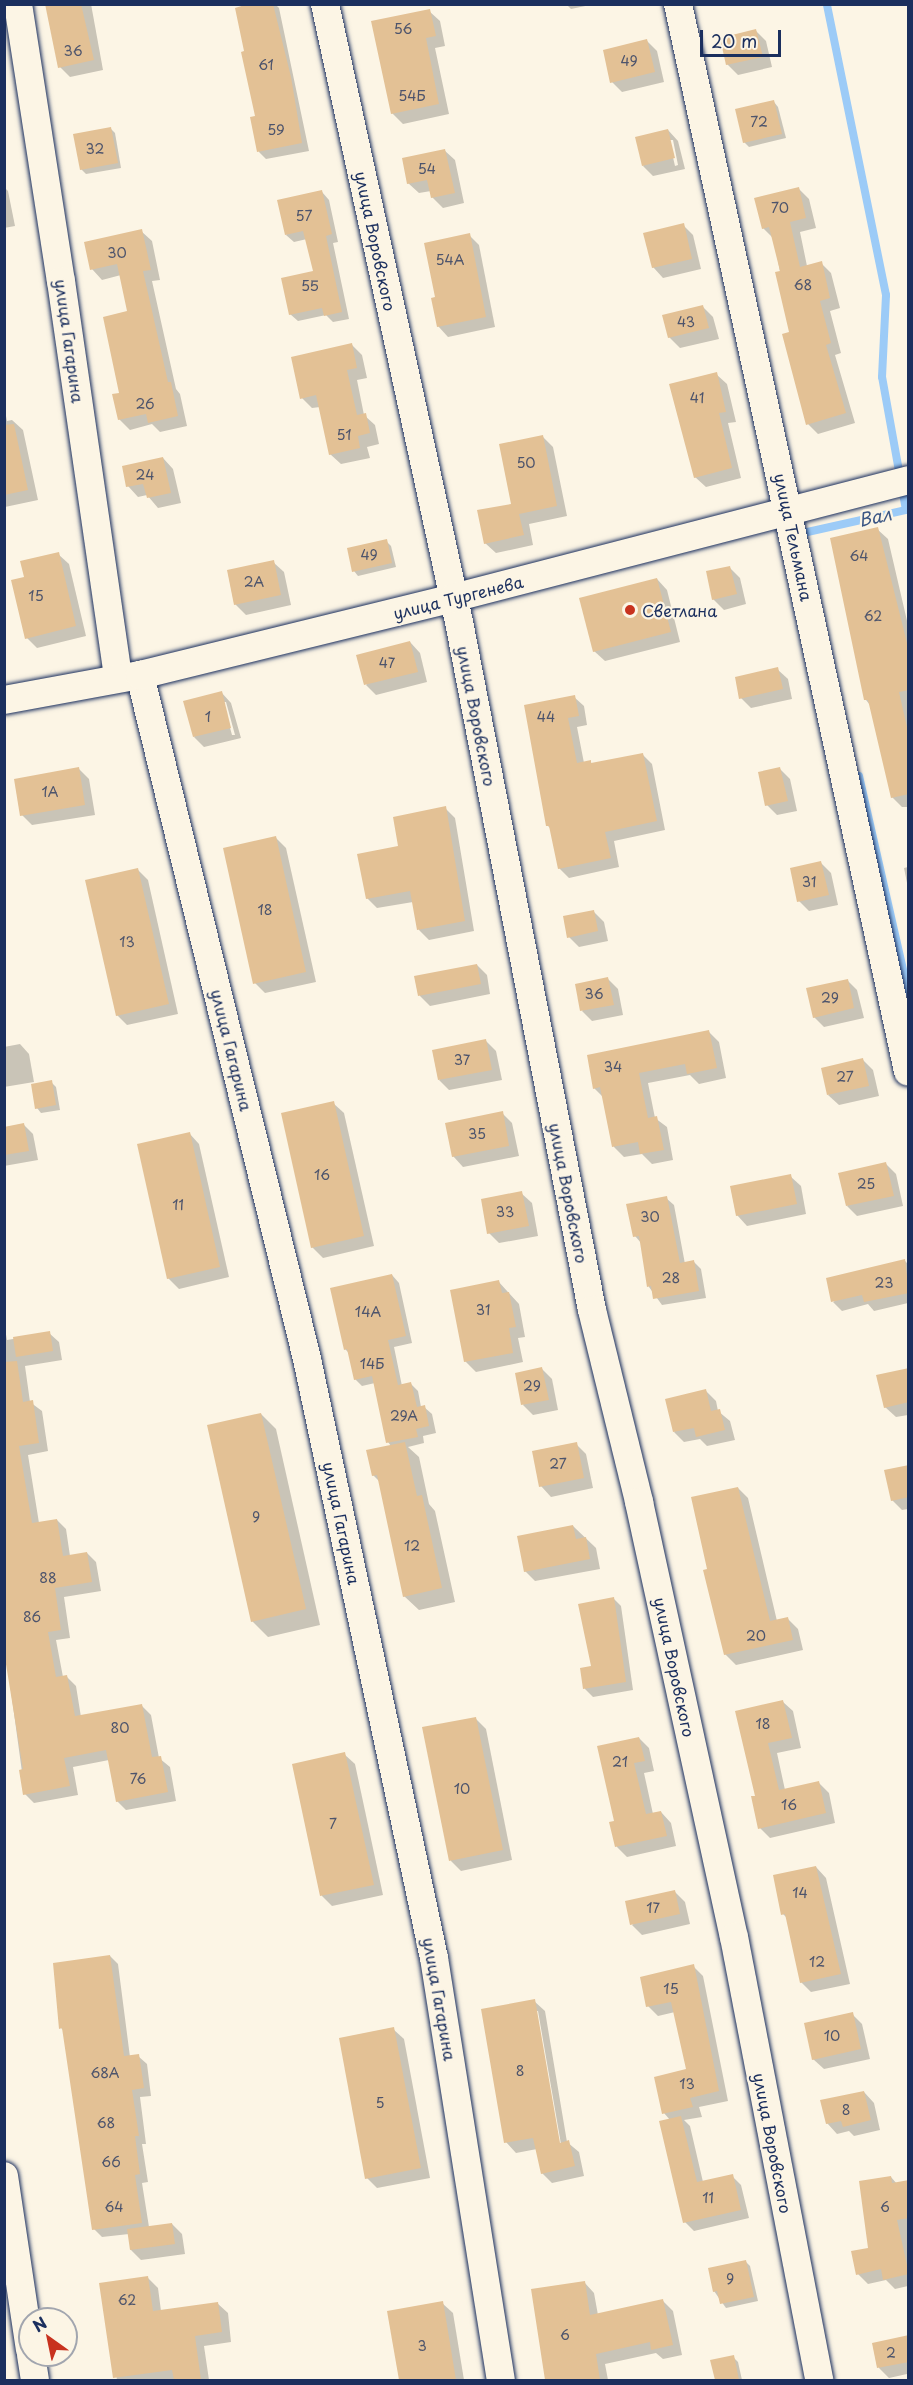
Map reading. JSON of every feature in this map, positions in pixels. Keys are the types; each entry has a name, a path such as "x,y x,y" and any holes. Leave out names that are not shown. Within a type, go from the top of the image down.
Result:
{"street":[{"name":"улица Гагарина","path":"18,4 61,281 129,676 307,1359 434,1958 501,2380"},
{"name":"улица Воровского","path":"325,4 453,598 592,1310 639,1502 731,1926 819,2380"},
{"name":"улица Тельмана","path":"678,4 909,1071"},
{"name":"улица Тургенева","path":"4,700 129,676 453,598 909,480"},
{"path":"4,2176 24,2307"}],"building":[{"path":"45,4 81,4 94,60 58,68"},
{"path":"248,4 273,4 291,77 302,143 257,152 250,117 255,116 241,52 244,51 235,8"},
{"path":"430,9 436,36 426,38 439,104 391,114 371,21"},
{"path":"756,29 763,57 726,65 720,38"},
{"path":"647,39 655,72 610,83 603,50"},
{"path":"774,100 782,134 743,143 735,109"},
{"path":"111,127 118,163 80,170 73,134"},
{"path":"668,129 675,158 642,166 635,137"},
{"path":"445,149 455,193 431,198 427,180 407,184 402,158"},
{"path":"799,187 806,218 790,222 800,267 822,261 830,298 820,301 831,343 826,345 846,413 806,425 782,334 789,332 775,272 780,271 769,227 762,229 754,198"},
{"path":"322,190 332,234 326,236 342,312 324,316 322,308 289,315 281,278 313,271 303,231 285,235 277,200"},
{"path":"684,223 692,259 652,268 643,233"},
{"path":"142,229 151,270 143,271 178,416 148,423 146,414 118,420 112,394 119,393 103,317 127,311 117,264 90,270 84,242"},
{"path":"470,233 486,317 437,327 431,298 435,297 424,243"},
{"path":"703,305 709,328 668,338 662,315"},
{"path":"352,343 357,368 347,370 357,415 366,413 370,433 358,436 360,448 329,455 316,395 300,399 291,357"},
{"path":"717,372 726,412 719,413 732,468 694,478 669,384"},
{"path":"14,424 28,490 4,495 4,425"},
{"path":"543,435 557,506 519,514 524,535 484,544 477,510 511,504 499,444"},
{"path":"163,457 171,493 147,498 143,484 126,487 122,466"},
{"path":"878,527 909,651 909,690 899,692 909,736 909,794 891,798 868,700 864,700 830,538"},
{"path":"387,539 392,563 352,572 347,548"},
{"path":"59,552 76,626 25,639 11,580 24,577 20,561"},
{"path":"274,560 281,595 234,605 227,570"},
{"path":"730,566 737,594 712,600 706,571"},
{"path":"657,578 671,632 593,652 579,598"},
{"path":"410,641 418,672 364,685 356,655"},
{"path":"778,667 783,689 739,699 735,677"},
{"path":"222,691 231,728 193,737 183,701"},
{"path":"575,695 579,716 568,718 577,763 591,760 591,763 643,753 657,821 605,832 611,858 558,869 549,826 546,826 524,705"},
{"path":"79,767 85,805 20,816 14,779"},
{"path":"780,767 788,801 765,806 758,772"},
{"path":"446,806 465,921 417,930 410,891 366,899 357,854 398,846 393,817"},
{"path":"276,836 306,972 253,984 223,848"},
{"path":"821,861 829,895 797,902 790,868"},
{"path":"138,868 169,1004 116,1016 85,880"},
{"path":"594,910 598,931 567,938 563,916"},
{"path":"477,964 481,984 418,996 414,976"},
{"path":"608,977 614,1005 580,1011 575,984"},
{"path":"848,979 854,1008 813,1018 806,988"},
{"path":"709,1030 717,1068 687,1074 685,1064 639,1073 648,1118 657,1116 664,1150 640,1154 638,1142 612,1147 600,1087 593,1089 587,1055"},
{"path":"486,1039 492,1070 438,1080 432,1050"},
{"path":"863,1058 869,1086 827,1095 821,1068"},
{"path":"52,1080 56,1105 35,1109 31,1084"},
{"path":"334,1101 364,1236 311,1248 281,1113"},
{"path":"503,1111 509,1146 452,1157 445,1123"},
{"path":"24,1123 29,1151 4,1155 4,1127"},
{"path":"190,1132 220,1267 167,1279 137,1144"},
{"path":"886,1162 894,1196 846,1206 838,1173"},
{"path":"791,1174 797,1204 736,1216 730,1186"},
{"path":"522,1191 529,1226 487,1234 481,1199"},
{"path":"667,1196 680,1263 694,1260 699,1291 653,1299 651,1286 647,1287 639,1236 633,1237 626,1204"},
{"path":"905,1259 909,1293 864,1302 862,1295 831,1302 826,1278"},
{"path":"392,1274 406,1336 388,1340 398,1385 411,1382 417,1407 425,1405 429,1426 416,1429 418,1437 386,1443 372,1376 354,1380 347,1349 344,1350 330,1288"},
{"path":"499,1280 502,1293 509,1292 516,1327 509,1328 513,1353 464,1362 450,1290"},
{"path":"50,1331 53,1351 16,1357 13,1337"},
{"path":"17,1361 23,1402 33,1400 39,1443 19,1446 32,1523 57,1519 63,1556 87,1552 92,1582 55,1588 61,1630 48,1632 56,1677 67,1675 75,1716 142,1704 152,1757 161,1756 168,1792 116,1802 106,1750 64,1758 70,1786 23,1795 19,1770 23,1769 4,1652 4,1362"},
{"path":"542,1367 549,1400 521,1405 515,1373"},
{"path":"909,1368 909,1402 884,1408 876,1375"},
{"path":"706,1389 711,1411 720,1409 725,1430 696,1437 694,1428 673,1432 665,1399"},
{"path":"261,1413 306,1609 251,1622 207,1425"},
{"path":"405,1442 417,1496 422,1495 442,1588 403,1597 377,1475 372,1476 366,1450"},
{"path":"577,1442 584,1478 539,1487 532,1451"},
{"path":"909,1465 909,1497 891,1501 884,1470"},
{"path":"738,1487 770,1621 788,1617 793,1640 724,1655 703,1570 707,1569 691,1497"},
{"path":"573,1525 576,1539 586,1537 590,1559 524,1572 517,1536"},
{"path":"614,1597 626,1682 583,1689 580,1668 591,1666 578,1604"},
{"path":"783,1700 792,1738 768,1743 779,1790 819,1781 826,1813 758,1829 751,1796 755,1796 735,1711"},
{"path":"476,1717 503,1850 449,1861 422,1727"},
{"path":"639,1737 645,1761 634,1763 646,1814 661,1811 667,1836 615,1847 609,1822 614,1821 597,1746"},
{"path":"345,1752 374,1885 320,1896 292,1764"},
{"path":"816,1866 841,1974 800,1983 785,1914 781,1915 773,1875"},
{"path":"675,1890 680,1914 630,1925 625,1901"},
{"path":"110,1955 124,2056 139,2054 144,2088 132,2090 139,2136 135,2136 140,2174 135,2175 142,2223 92,2230 62,2028 59,2029 53,1963"},
{"path":"694,1964 719,2091 690,2098 693,2107 662,2114 654,2077 686,2069 671,2002 646,2007 640,1977"},
{"path":"535,1999 560,2143 569,2140 575,2166 541,2174 533,2138 504,2143 481,2009"},
{"path":"853,2012 861,2049 812,2060 804,2023"},
{"path":"394,2027 421,2168 365,2179 339,2038"},
{"path":"864,2091 871,2120 843,2127 841,2121 826,2124 820,2100"},
{"path":"681,2116 697,2182 733,2174 741,2210 683,2223 659,2121"},
{"path":"891,2176 892,2183 909,2180 909,2218 897,2220 909,2274 883,2280 881,2269 856,2275 851,2251 868,2248 859,2181"},
{"path":"172,2223 175,2244 130,2250 127,2229"},
{"path":"746,2260 754,2297 720,2304 717,2291 713,2292 708,2268"},
{"path":"148,2276 153,2311 218,2302 222,2332 195,2336 201,2380 174,2380 172,2370 113,2378 99,2283"},
{"path":"585,2281 590,2315 663,2299 673,2345 651,2350 650,2342 596,2354 600,2380 545,2380 531,2289"},
{"path":"443,2301 456,2380 399,2380 387,2311"},
{"path":"909,2335 909,2362 877,2368 872,2343"},
{"path":"734,2355 739,2380 715,2380 710,2360"}],"waterway":[{"name":"Вал","path":"804,539 803,533 906,510 882,377 886,295 827,4"},
{"name":"Вал","path":"859,776 908,992"}],"place":[{"name":"Светлана","path":"630,610"}]}
